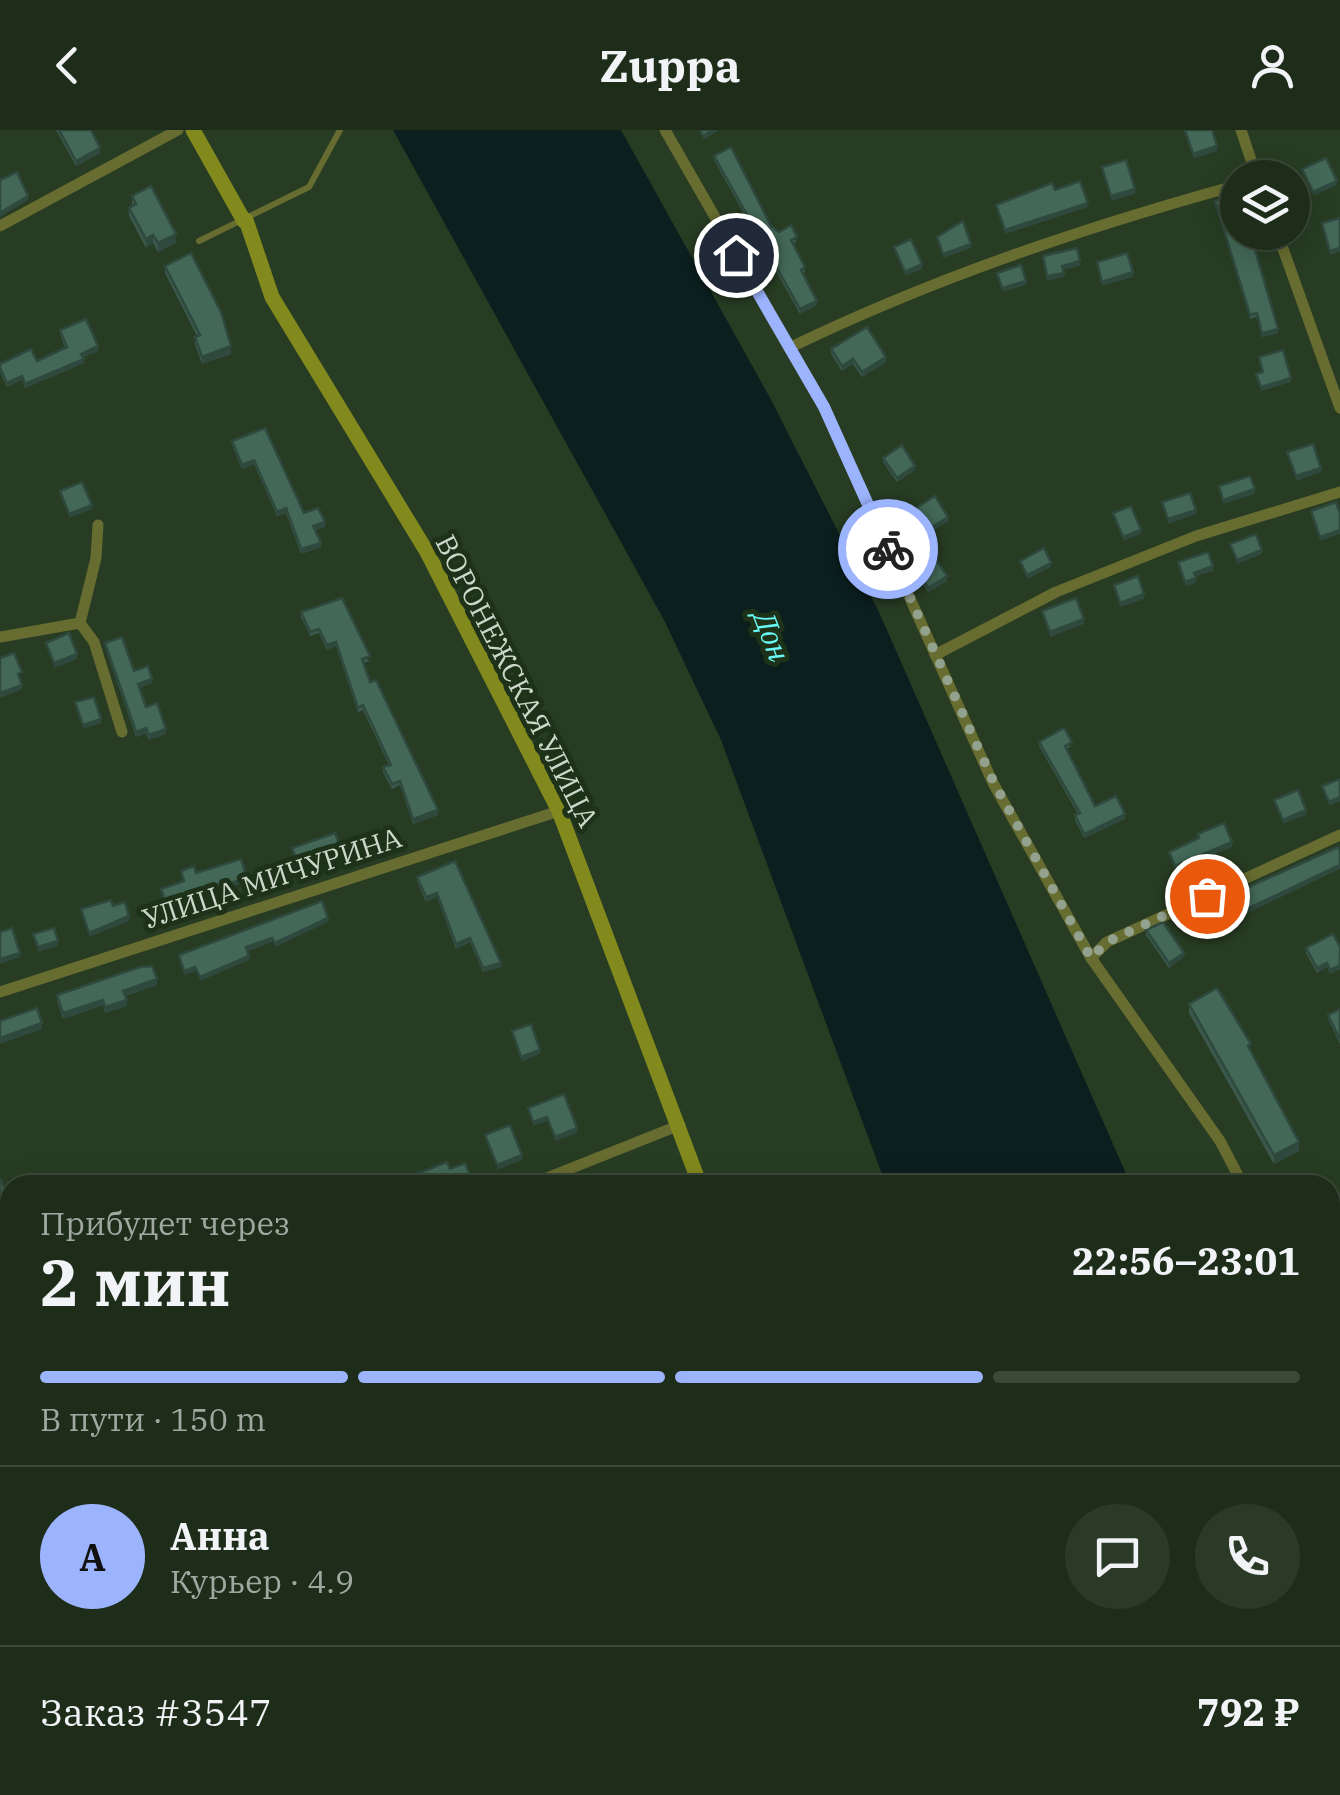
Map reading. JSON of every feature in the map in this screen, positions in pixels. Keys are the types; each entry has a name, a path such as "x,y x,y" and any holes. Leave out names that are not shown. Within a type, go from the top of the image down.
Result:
{"street":[{"path":"0,226 178,130"},
{"name":"ВОРОНЕЖСКАЯ УЛИЦА","path":"193,130 245,221 272,297 427,552 559,812 697,1175"},
{"path":"666,130 824,407 994,783 1091,958 1220,1141 1237,1175"},
{"path":"1241,130 1251,160"},
{"path":"790,348 894,298 1004,256 1220,191"},
{"path":"1283,250 1340,408"},
{"path":"935,655 1074,586 1196,536 1340,492"},
{"path":"80,623 96,558 98,525"},
{"path":"0,637 80,623"},
{"path":"80,623 94,642 122,732"},
{"name":"УЛИЦА МИЧУРИНА","path":"0,992 559,812"},
{"path":"1091,958 1107,942 1340,835"},
{"path":"554,1175 680,1125"}],"lane":[{"path":"199,241 309,187 340,130"}],"water":[{"name":"Дон","path":"393,130 621,130 769,396 879,612 1127,1175 882,1175 721,740 664,620"}],"building":[{"path":"59,130 91,130 100,148 76,161"},
{"path":"1185,130 1212,130 1217,146 1193,154"},
{"path":"731,147 771,226 779,232 791,225 797,237 791,240 805,267 801,270 817,301 800,309 714,156"},
{"path":"1326,158 1337,181 1313,192 1310,165"},
{"path":"1126,160 1135,189 1111,196 1102,167"},
{"path":"17,172 28,196 0,213 0,180"},
{"path":"1080,181 1088,203 1005,230 996,205 1052,183 1055,190"},
{"path":"151,186 176,234 158,243 153,235 146,239 129,208 136,204 132,196"},
{"path":"1340,218 1340,248 1330,251 1322,223"},
{"path":"963,221 971,244 943,254 937,237"},
{"path":"911,239 922,264 905,272 894,247"},
{"path":"1077,248 1080,261 1062,266 1064,273 1047,276 1043,256"},
{"path":"1230,250 1255,250 1278,329 1262,333 1257,313 1250,315"},
{"path":"191,253 221,312 231,346 202,357 195,337 200,335 165,266"},
{"path":"1127,253 1133,272 1102,282 1097,262"},
{"path":"1021,265 1026,281 1002,288 997,273"},
{"path":"86,319 98,346 81,354 84,359 25,384 22,376 7,383 0,364 31,349 37,361 67,347 60,330"},
{"path":"867,327 886,357 862,372 853,359 842,366 831,349"},
{"path":"1283,350 1291,378 1261,387 1256,374 1263,372 1259,357"},
{"path":"265,428 304,513 318,508 325,522 313,526 321,543 301,549 286,508 277,512 254,460 242,465 232,441"},
{"path":"1313,444 1321,468 1296,476 1287,452"},
{"path":"902,445 915,466 897,478 883,458"},
{"path":"1250,476 1255,489 1223,500 1219,486"},
{"path":"82,482 92,505 69,514 60,491"},
{"path":"1190,493 1196,510 1168,519 1162,502"},
{"path":"935,496 948,517 926,531 913,510"},
{"path":"1336,502 1340,530 1320,537 1311,511"},
{"path":"1131,506 1141,530 1123,537 1113,513"},
{"path":"1256,534 1262,550 1237,560 1230,544"},
{"path":"1044,548 1051,563 1027,575 1020,561"},
{"path":"1208,552 1213,566 1194,573 1196,578 1185,582 1178,562"},
{"path":"932,553 947,576 928,588 914,565"},
{"path":"1138,576 1144,594 1120,603 1114,585"},
{"path":"342,598 370,656 362,659 370,682 376,680 438,810 413,819 400,781 392,784 383,767 391,765 363,705 358,708 336,642 327,645 319,629 310,632 301,612"},
{"path":"1076,598 1084,619 1050,632 1042,611"},
{"path":"69,633 77,654 54,663 46,643"},
{"path":"122,637 134,671 148,666 152,679 138,684 146,707 157,703 166,729 149,735 146,728 136,732 105,643"},
{"path":"14,653 22,672 18,674 22,685 0,693 0,658"},
{"path":"94,697 101,719 83,725 75,702"},
{"path":"1064,728 1072,742 1065,746 1095,806 1116,796 1125,814 1084,834 1075,815 1080,813 1039,742"},
{"path":"1340,779 1340,797 1329,802 1322,786"},
{"path":"1298,790 1306,810 1283,820 1274,800"},
{"path":"1224,823 1232,842 1175,866 1169,852"},
{"path":"335,833 340,846 308,856 310,861 298,865 292,848"},
{"path":"1338,847 1340,865 1245,910 1237,892"},
{"path":"241,859 247,878 166,903 161,889 184,881 181,871 194,866 196,873"},
{"path":"455,861 501,963 483,968 470,938 456,944 437,893 426,897 417,877"},
{"path":"111,900 113,906 125,902 129,916 89,933 81,909"},
{"path":"322,901 328,918 275,943 272,938 246,947 249,956 200,977 195,967 184,971 179,955"},
{"path":"1163,922 1184,953 1169,963 1146,930"},
{"path":"12,928 20,953 0,959 0,932"},
{"path":"54,928 58,941 38,947 33,934"},
{"path":"1333,934 1340,947 1340,965 1330,970 1327,963 1317,968 1306,948"},
{"path":"152,966 157,979 123,991 127,1000 105,1007 103,1000 63,1013 57,995"},
{"path":"1217,988 1251,1044 1248,1046 1299,1142 1274,1155 1189,1004"},
{"path":"37,1008 42,1023 0,1038 0,1021"},
{"path":"1340,1009 1340,1040 1328,1015"},
{"path":"531,1024 540,1050 521,1057 512,1031"},
{"path":"564,1094 577,1128 555,1137 547,1117 533,1122 528,1108"},
{"path":"510,1125 522,1155 497,1165 485,1135"},
{"path":"447,1162 450,1169 465,1163 470,1175 413,1175"}],"way so far":[{"path":"888,549 994,783 1091,958 1107,942 1207,896"}],"route":[{"path":"736,255 824,407 888,549"}]}
